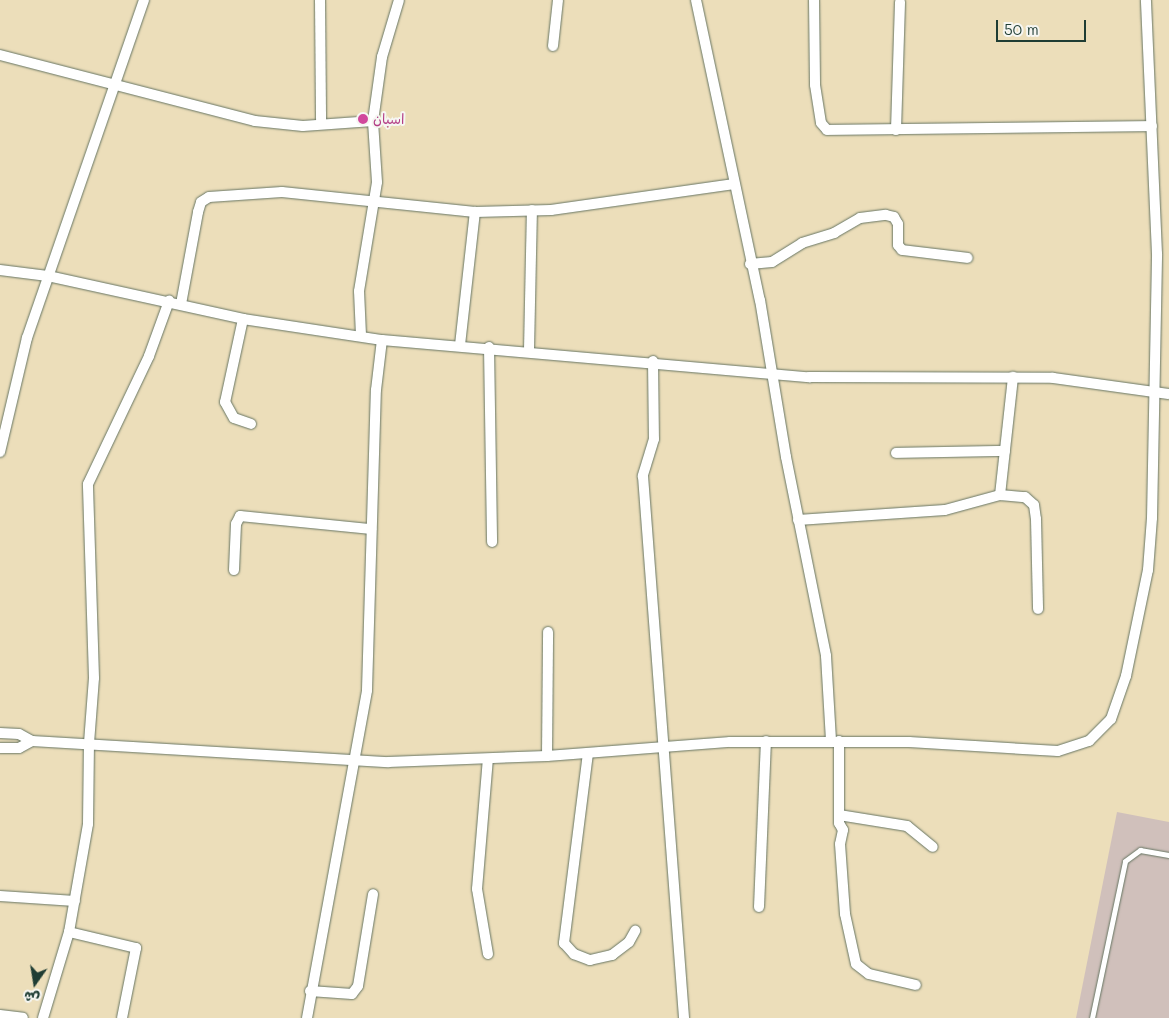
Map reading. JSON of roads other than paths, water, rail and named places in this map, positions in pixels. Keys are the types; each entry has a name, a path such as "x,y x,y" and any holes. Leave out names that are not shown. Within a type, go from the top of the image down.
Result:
{"street":[{"path":"0,452 24,348 144,0"},
{"path":"320,0 321,124"},
{"path":"361,335 360,291 377,182 373,121 382,57 399,0"},
{"path":"554,46 558,0"},
{"path":"696,0 774,374 798,520 826,656 835,741 839,815 843,830 840,844 845,914 856,964 869,974 916,985"},
{"path":"814,0 815,86 823,127 832,131 1152,126"},
{"path":"0,734 19,734 32,741 89,743 355,761 488,759 766,741 835,741 1058,752 1074,748 1102,732 1111,719 1124,686 1148,570 1152,518 1157,263 1146,0"},
{"path":"896,130 900,2"},
{"path":"0,55 114,83 232,116 286,125 373,121"},
{"path":"181,304 198,212 201,202 209,198 282,192 374,204 475,212 532,210 734,184"},
{"path":"529,350 532,210"},
{"path":"460,345 475,212"},
{"path":"750,264 772,262 802,243 834,233 860,218 881,215 894,217 902,250 968,258"},
{"path":"0,270 48,276 169,301 244,319 361,335 382,340 529,350 774,374 1053,378 1169,394"},
{"path":"42,1018 69,932 88,824 89,743 94,678 88,484 149,356 169,301"},
{"path":"244,319 225,402 234,418 251,424"},
{"path":"307,1018 310,991 355,761 369,665 376,390 382,340"},
{"path":"489,347 492,542"},
{"path":"653,361 654,439 643,476 684,1018"},
{"path":"1000,495 1013,377"},
{"path":"896,453 1006,451"},
{"path":"798,520 945,510 1000,495 1025,497 1034,505 1038,609"},
{"path":"234,570 236,524 240,516 371,529"},
{"path":"547,756 548,632"},
{"path":"0,748 19,748 32,741"},
{"path":"759,907 766,741"},
{"path":"588,753 564,942 574,954 590,960 612,955 629,942 635,931"},
{"path":"488,759 477,889 488,954"},
{"path":"839,815 907,826 933,847"},
{"path":"310,991 352,994 358,986 372,894"},
{"path":"0,896 75,901"},
{"path":"69,932 136,948 122,1018"},
{"path":"0,1015 23,1018"}],"lane":[{"path":"1092,1018 1125,861 1140,850 1169,855"}],"place":[{"name":"اسبان","path":"363,119"}]}
